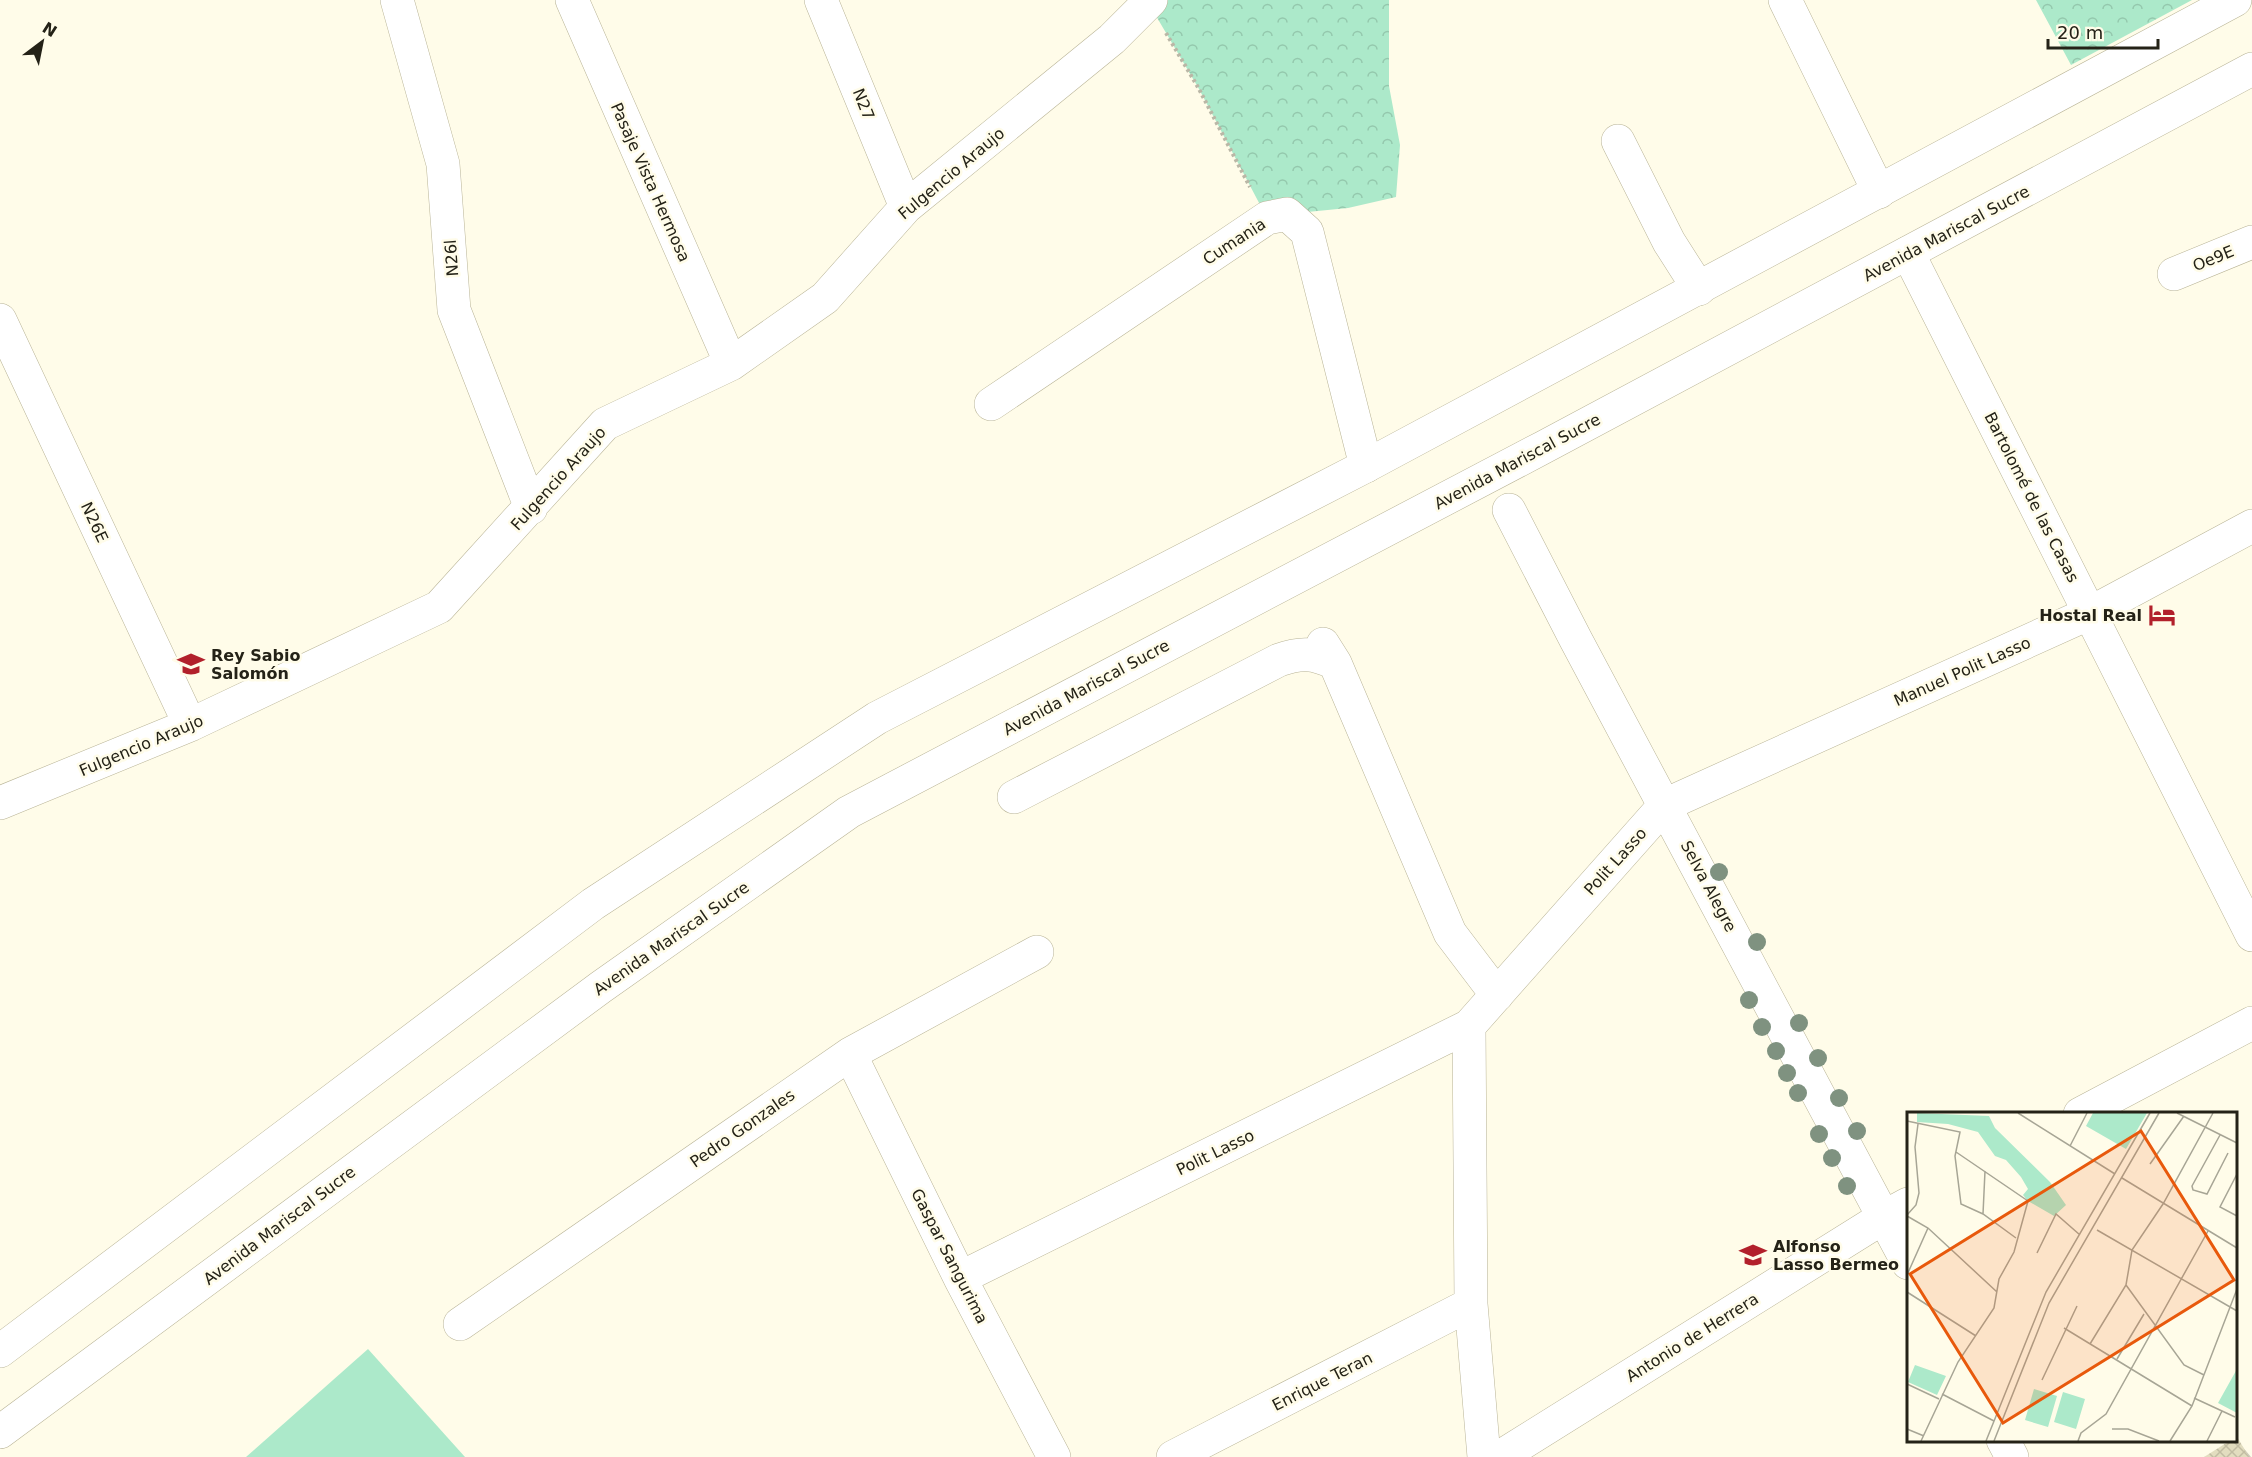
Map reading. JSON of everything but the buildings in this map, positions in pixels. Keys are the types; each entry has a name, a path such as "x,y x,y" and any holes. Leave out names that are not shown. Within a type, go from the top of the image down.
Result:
{"street":[{"name":"N26l","path":"397,0 443,164 454,310 531,508"},
{"name":"Pasaje Vista Hermosa","path":"572,0 731,363"},
{"name":"N27","path":"821,0 906,207"},
{"path":"1785,0 1880,192"},
{"path":"0,1351 592,904 877,718 1366,466 2235,0"},
{"name":"Fulgencio Araujo","path":"0,803 190,725 439,607 605,424 731,363 825,298 906,207 1112,39 1150,2"},
{"name":"Avenida Mariscal Sucre","path":"0,1432 601,987 849,812 1544,447 2252,69"},
{"path":"1618,141 1669,242 1699,289"},
{"name":"Cumania","path":"991,404 1267,218 1287,214 1307,232 1366,466"},
{"name":"Oe9E","path":"2174,274 2252,242"},
{"name":"Bartolomé de las Casas","path":"1908,253 2252,935"},
{"name":"N26E","path":"0,320 190,725"},
{"name":"Selva Alegre","path":"1509,510 1665,805 1896,1210 1907,1259"},
{"name":"Manuel Polit Lasso","path":"1665,805 2090,613 2252,526"},
{"path":"1014,797 1279,660 1297,654 1318,656 1329,654 1450,933 1497,995"},
{"name":"Polit Lasso","path":"960,1278 1469,1026 1665,805"},
{"name":"Pedro Gonzales","path":"460,1324 850,1053 1037,952"},
{"path":"2082,1112 2252,1023"},
{"path":"1469,1026 1471,1304 1484,1457"},
{"name":"Gaspar Sangurima","path":"850,1053 960,1278 1054,1457"},
{"name":"Antonio de Herrera","path":"1500,1457 1896,1210"},
{"name":"Enrique Teran","path":"1173,1457 1471,1304"},
{"path":"2004,1442 2012,1457"}],"path":[{"path":"1150,2 1267,218"}],"green space":[{"path":"1151,0 1389,0 1389,86 1400,145 1396,197 1348,208 1267,218 1199,89 1149,4"},
{"path":"2036,0 2192,0 2071,65"},
{"path":"368,1349 465,1457 246,1457"}],"place":[{"name":"Hostal Real","path":"2162,615"},
{"name":"Rey Sabio Salomón","path":"191,664"},
{"name":"Alfonso Lasso Bermeo","path":"1753,1255"}]}
